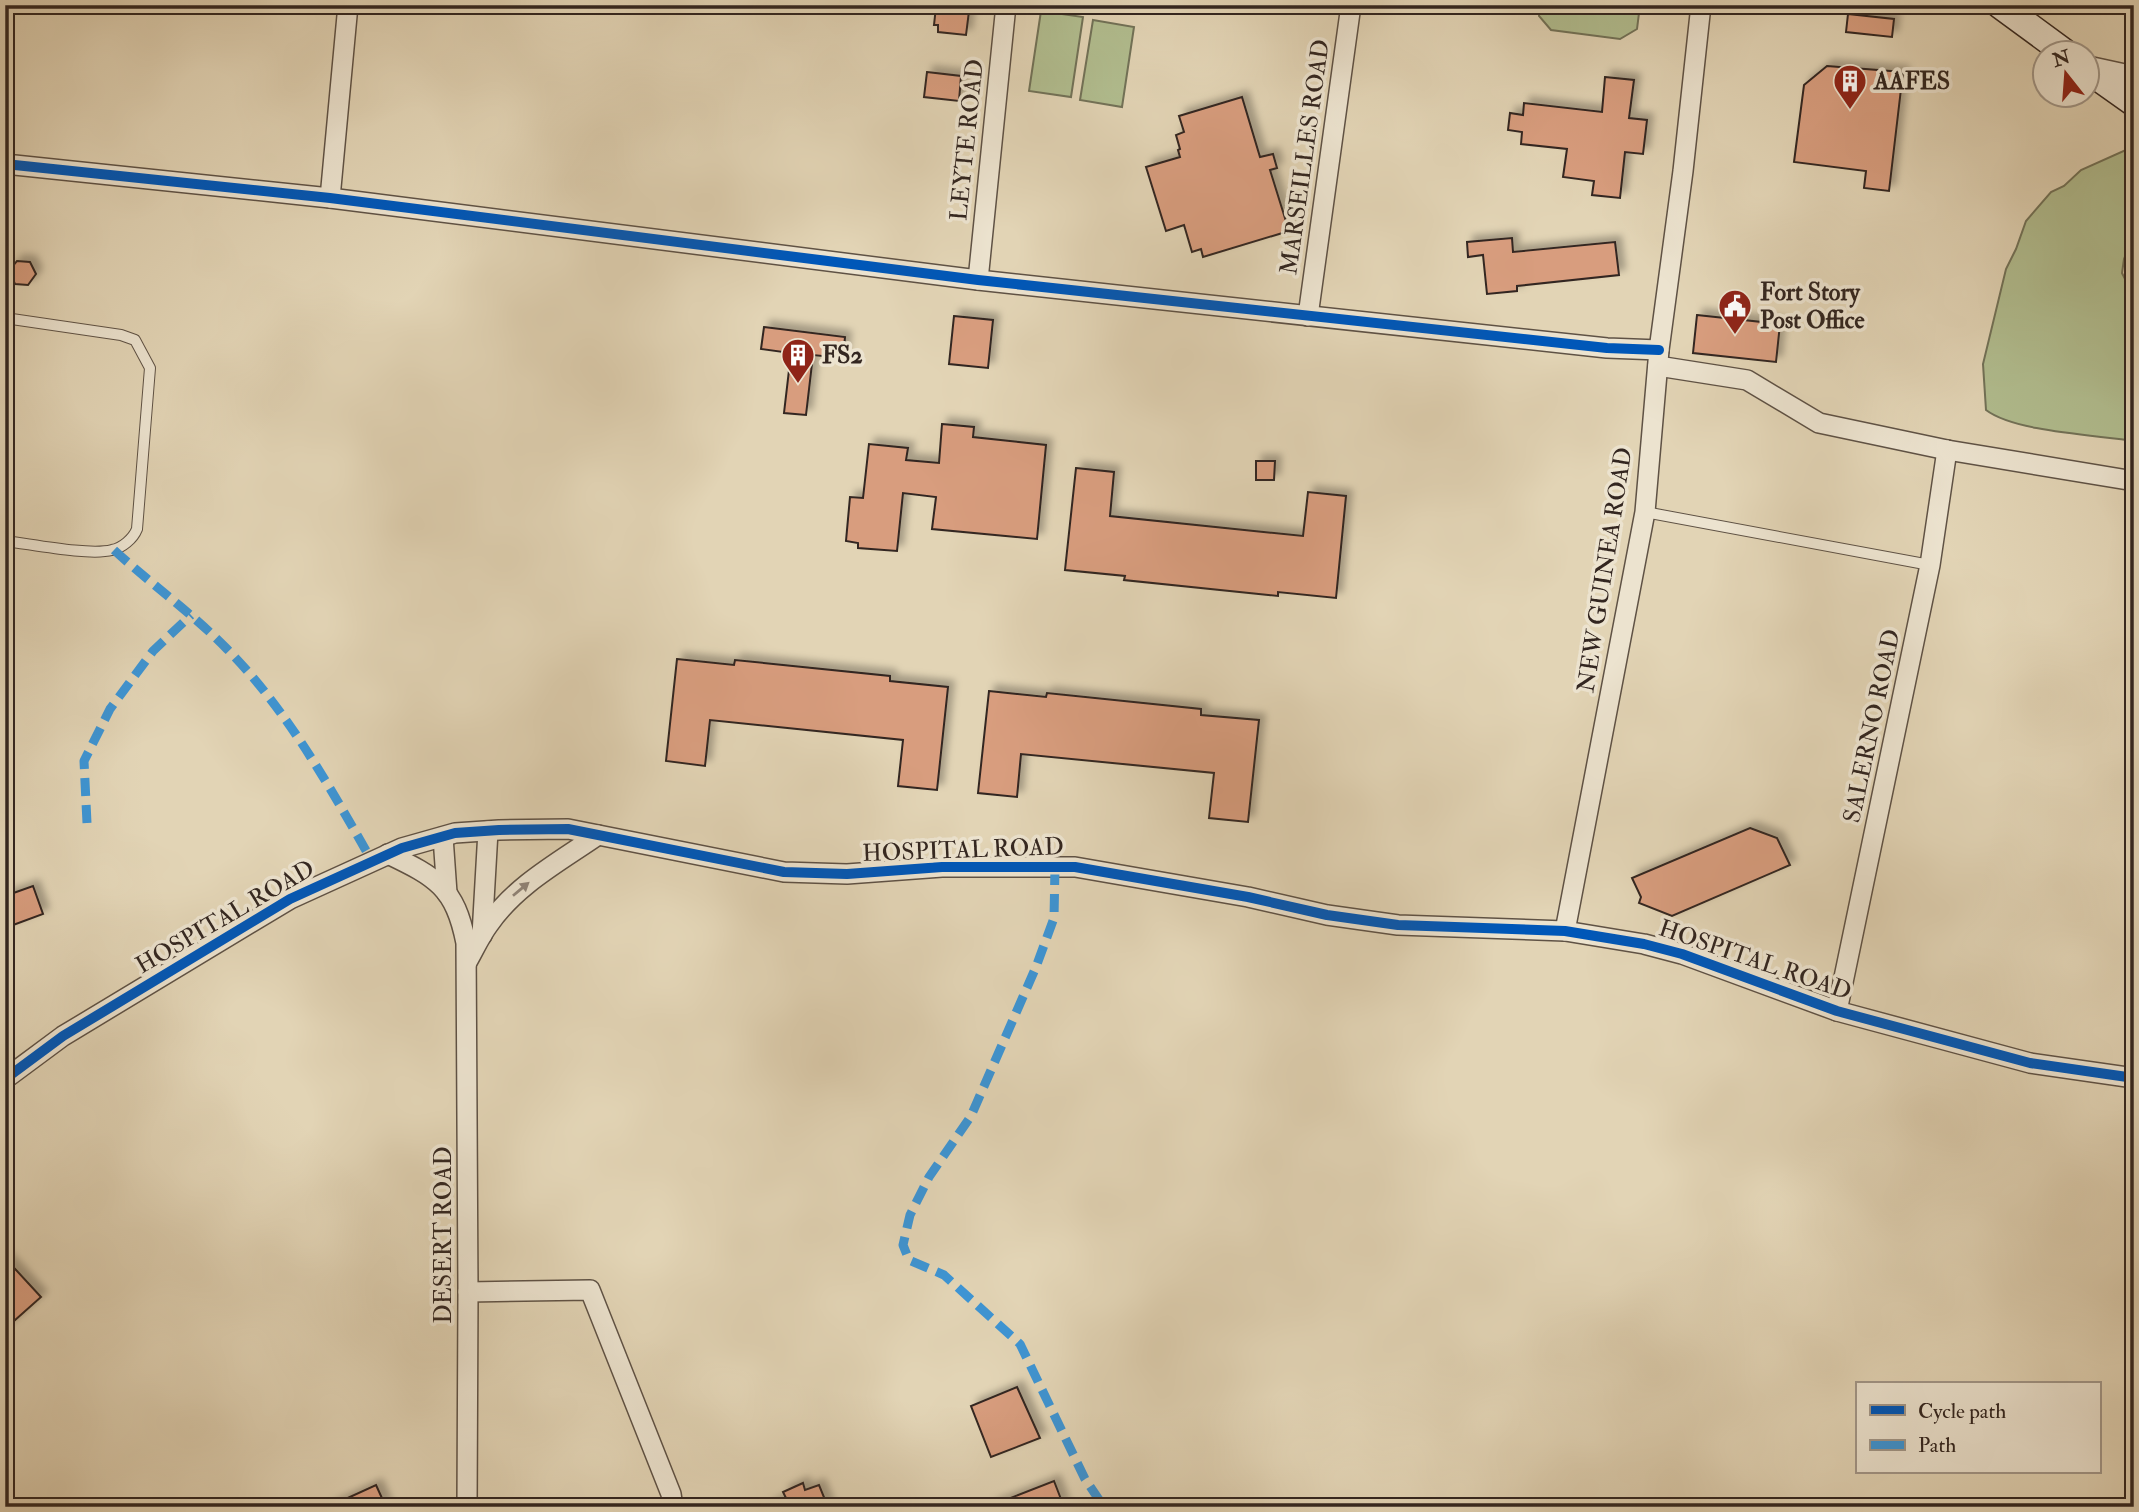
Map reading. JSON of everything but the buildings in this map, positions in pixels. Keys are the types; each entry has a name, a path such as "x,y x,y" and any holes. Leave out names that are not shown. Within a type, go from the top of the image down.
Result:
{"street":[{"path":"330,198 348,5"},
{"name":"LEYTE ROAD","path":"978,280 1006,5"},
{"name":"MARSEILLES ROAD","path":"1308,316 1351,5"},
{"name":"NEW GUINEA ROAD","path":"1565,931 1645,512 1659,358 1701,5"},
{"path":"2000,5 2045,38"},
{"path":"2100,70 2134,76"},
{"path":"2100,78 2134,103"},
{"path":"5,164 330,198 978,280 1607,348 1747,380 1819,423 1947,450 2134,481"},
{"name":"SALERNO ROAD","path":"1837,1011 1930,565 1947,450"},
{"name":"HOSPITAL ROAD","path":"5,1079 63,1036 290,899 387,854 443,837 488,831 568,829 784,872 847,874 942,867 1075,867 1248,897 1327,915 1398,925 1565,931 1644,944 1682,954 1837,1011 2030,1063 2134,1078"},
{"name":"DESERT ROAD","path":"482,936 488,831"},
{"name":"DESERT ROAD","path":"467,963 489,924 511,898 544,870 597,835"},
{"name":"DESERT ROAD","path":"443,837 447,893"},
{"name":"DESERT ROAD","path":"387,854 424,871 447,893 461,917 467,963 468,1292 461,1504"},
{"path":"468,1292 590,1290 671,1494 673,1507"}],"lane":[{"path":"5,318 121,335 135,341 149,368 137,529 133,538 114,550 93,551 5,541"},
{"path":"1645,512 1930,565"}],"green space":[{"path":"1540,5 1640,5 1637,29 1620,39 1551,30 1539,16"},
{"path":"1041,11 1083,17 1071,97 1029,91"},
{"path":"1093,20 1134,27 1122,107 1080,100"},
{"path":"2128,149 2134,149 2134,235 2124,259 2122,273 2134,290 2134,441 2057,432 1999,417 1986,410 1983,364 2006,269 2026,221 2051,192 2064,186 2081,170"}],"marked path":[{"path":"114,550 200,623 249,673 306,750 372,861"},
{"path":"87,823 84,761 110,709 153,651 191,615"},
{"path":"1055,867 1054,918 1036,967 971,1116 929,1177 910,1215 903,1245 909,1260 944,1275 1020,1344 1085,1479 1104,1507"}],"cycle path":[{"path":"5,164 330,198 978,280 1607,348 1659,350"},
{"path":"5,1079 63,1036 290,899 402,848 455,833 568,829 784,872 847,874 942,867 1075,867 1248,897 1327,915 1398,925 1565,931 1644,944 1682,954 1837,1011 2030,1063 2134,1078"}],"place":[{"name":"AAFES","path":"1850,111"},
{"name":"Fort Story Post Office","path":"1735,336"},
{"name":"FS2","path":"798,385"}]}
